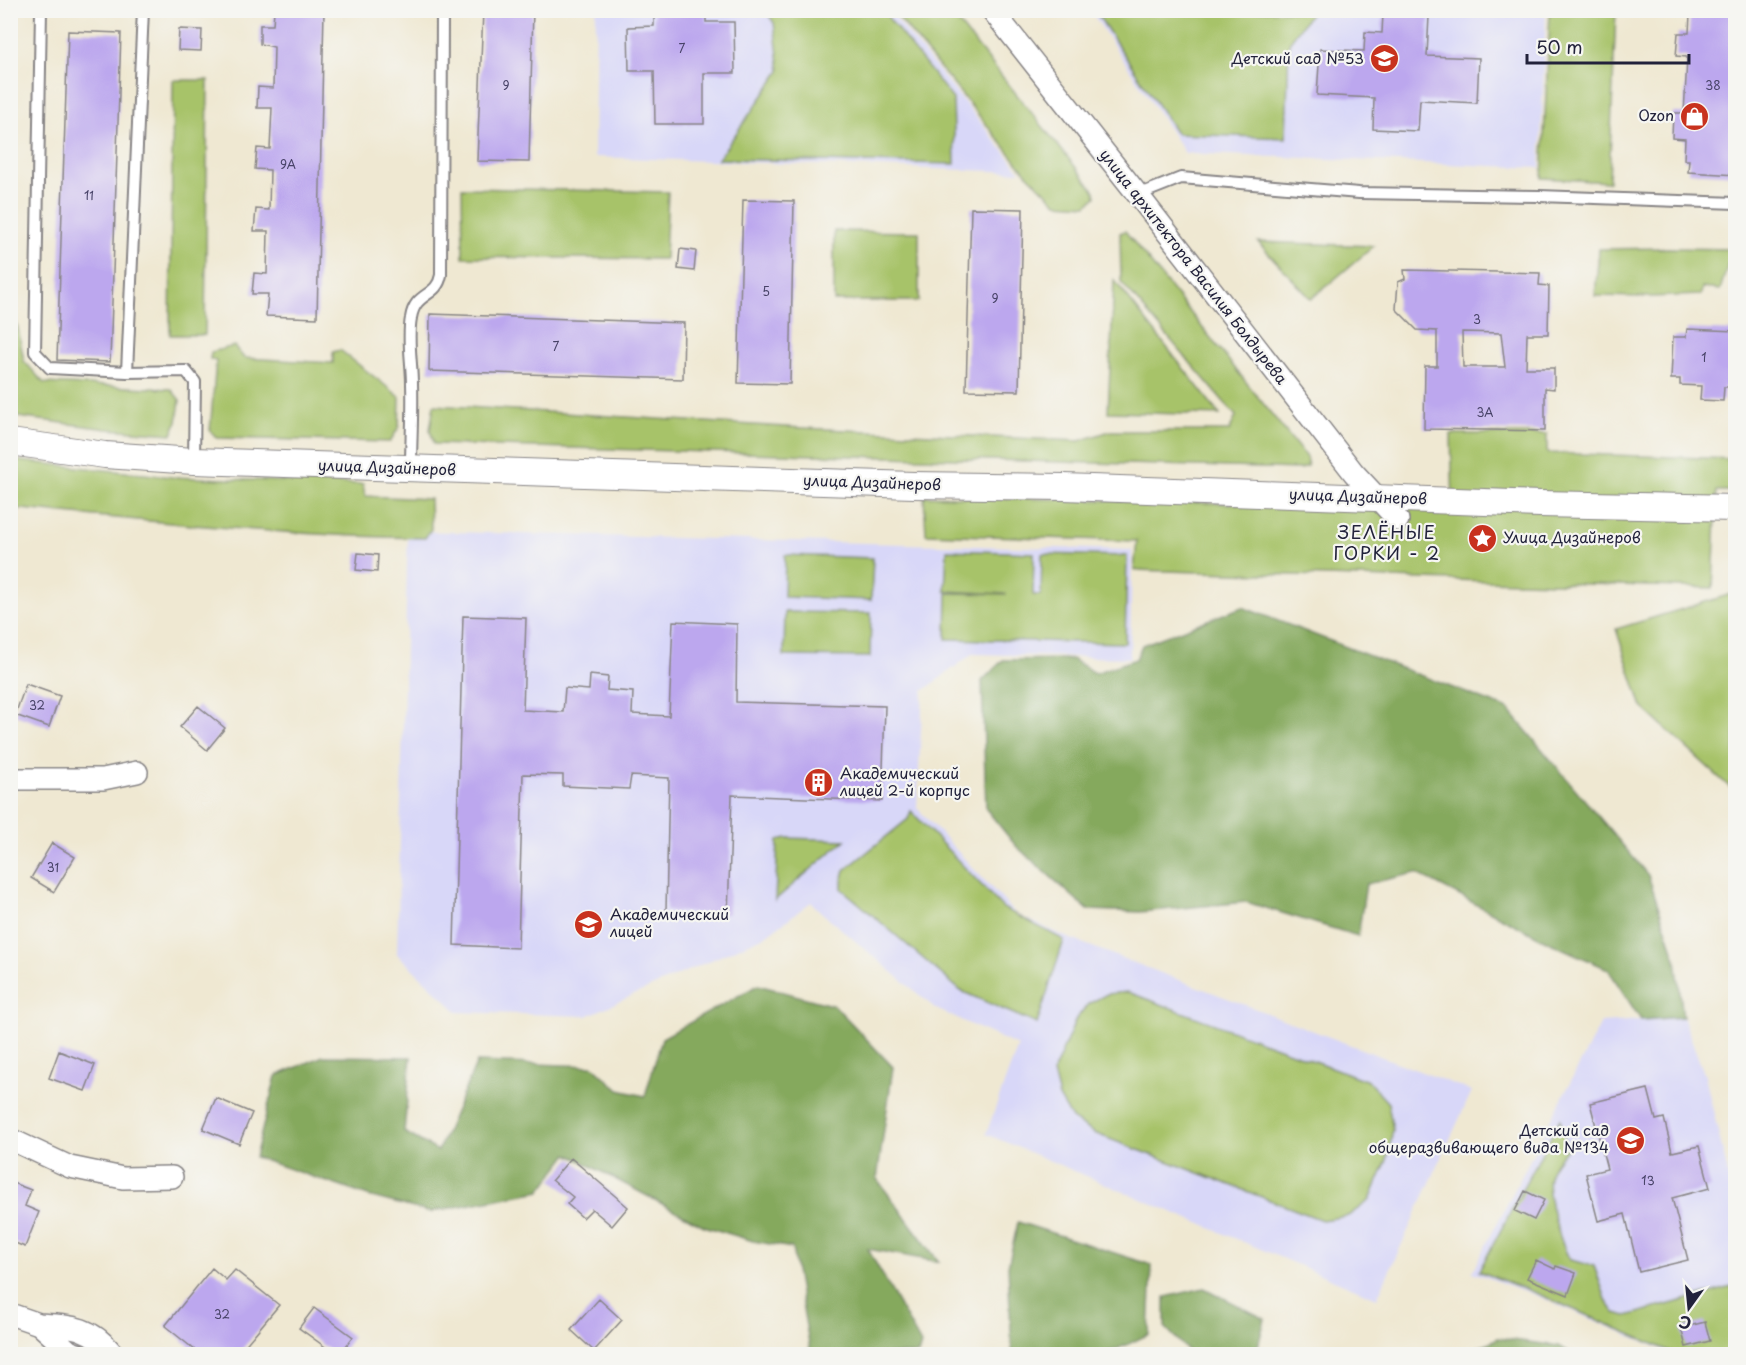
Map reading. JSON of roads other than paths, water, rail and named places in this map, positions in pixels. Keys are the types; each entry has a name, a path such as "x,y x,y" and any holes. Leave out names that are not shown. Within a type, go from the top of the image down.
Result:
{"street":[{"name":"улица архитектора Василия Болдырева","path":"992,10 1354,473 1398,520"},
{"name":"улица Дизайнеров","path":"10,442 105,456 194,461 913,485 1064,487 1736,508"},
{"path":"10,779 103,779 137,772"},
{"path":"10,1139 70,1167 123,1178 172,1178"},
{"path":"10,1314 39,1324 76,1326 102,1341 113,1354"},
{"path":"39,1324 69,1351 77,1354"}],"lane":[{"path":"41,10 34,352 50,368 127,372 186,370 195,382 194,461"},
{"path":"127,372 143,10"},
{"path":"411,469 410,320 414,306 420,298 439,284 441,275 442,10"},
{"path":"1138,195 1181,178 1359,193 1736,202"}],"place":[{"name":"Детский сад №53","path":"1385,59"},
{"name":"Ozon","path":"1695,116"},
{"name":"Улица Дизайнеров","path":"1482,538"},
{"name":"Академический лицей 2-й корпус","path":"819,783"},
{"name":"Академический лицей","path":"589,924"},
{"name":"Детский сад общеразвивающего вида №134","path":"1630,1140"}],"district":[{"name":"ЗЕЛЁНЫЕ ГОРКИ - 2","path":"1387,543"}]}
